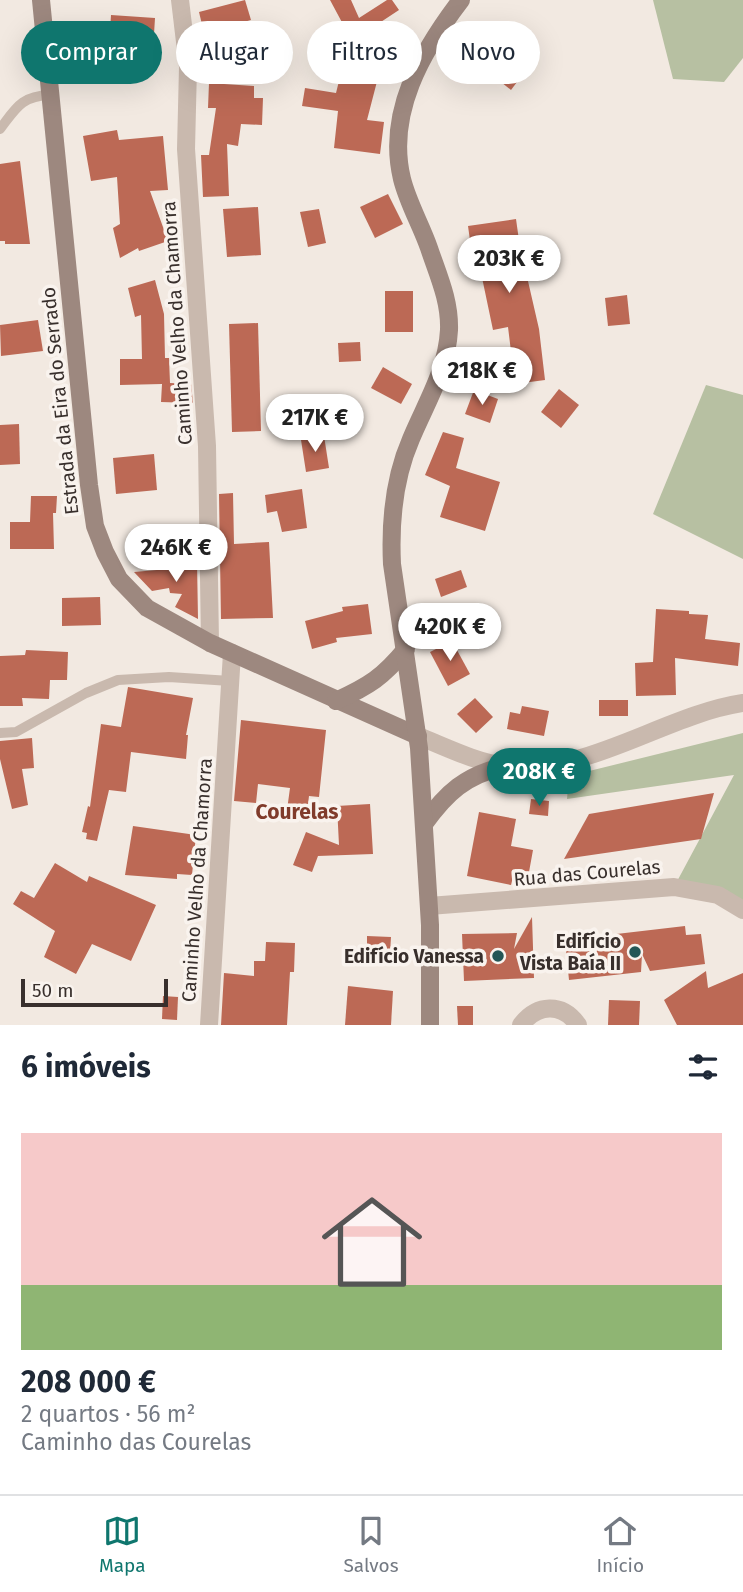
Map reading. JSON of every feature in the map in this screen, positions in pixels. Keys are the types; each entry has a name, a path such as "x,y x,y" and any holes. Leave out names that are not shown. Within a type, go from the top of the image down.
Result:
{"main road":[{"name":"Estrada da Eira do Serrado","path":"41,0 80,404 95,526 105,552 119,579 147,608 210,643 418,736"},
{"path":"430,1025 432,978 418,736 392,564 391,535 396,489 410,441 442,372 449,331 448,302 402,181 398,157 399,119 405,97 421,61 461,0"},
{"path":"336,701 375,681 406,649"},
{"path":"424,824 458,785 481,772 504,766"}],"street":[{"name":"Caminho Velho da Chamorra","path":"180,0 187,67 186,149 206,446 210,643"},
{"name":"Caminho Velho da Chamorra","path":"209,1025 232,653"},
{"path":"418,736 463,754 504,766 552,765 602,750 701,713 743,703"},
{"name":"Rua das Courelas","path":"429,906 674,887 718,895 743,910"},
{"path":"520,1025 531,1012 544,1009 555,1009 570,1015 578,1025"}],"lane":[{"path":"0,129 19,104 33,96 50,95"},
{"path":"0,733 16,732 86,693 118,680 169,677 230,681"}],"green space":[{"path":"653,0 743,0 743,58 724,82 673,79"},
{"path":"706,385 743,395 743,559 653,514"},
{"path":"743,733 743,910 674,887 734,775 567,799 569,776"}],"building":[{"path":"245,0 251,20 201,21 199,12"},
{"path":"330,0 351,0 359,18 387,0 392,0 399,10 382,21 341,21"},
{"path":"111,15 155,18 155,21 111,21"},
{"path":"209,84 254,86 254,98 263,98 262,125 241,124 238,146 227,144 229,196 203,197 201,155 209,155 216,108 208,108"},
{"path":"338,84 376,84 367,120 384,122 380,154 334,148 338,111 302,106 305,88 336,93"},
{"path":"504,84 516,84 511,90"},
{"path":"117,130 119,140 163,136 168,190 150,191 168,241 139,251 138,248 120,258 113,228 120,224 117,177 91,181 83,136"},
{"path":"20,161 30,244 5,244 5,241 0,241 0,164"},
{"path":"388,194 403,224 375,238 360,207"},
{"path":"258,207 261,255 227,257 223,209"},
{"path":"319,209 326,243 308,247 300,212"},
{"path":"516,219 523,269 525,268 539,329 545,380 515,384 508,327 493,330 480,268 474,269 468,226"},
{"path":"155,280 164,314 165,358 169,358 170,383 191,384 193,403 161,402 162,384 120,385 120,359 142,359 141,315 135,317 128,288"},
{"path":"385,291 413,291 413,332 385,332"},
{"path":"627,295 630,324 608,326 605,298"},
{"path":"38,320 43,351 1,356 0,325"},
{"path":"258,323 261,431 232,432 229,324"},
{"path":"360,342 361,361 339,362 338,343"},
{"path":"383,367 412,384 401,404 371,388"},
{"path":"559,389 579,405 561,428 541,412"},
{"path":"474,390 498,399 490,423 465,414"},
{"path":"19,424 20,464 0,465 0,425"},
{"path":"443,432 464,438 456,468 500,482 485,531 440,517 450,486 425,475"},
{"path":"324,436 329,468 306,472 301,440"},
{"path":"154,454 157,490 116,494 113,458"},
{"path":"302,489 307,528 282,532 277,511 267,513 265,495"},
{"path":"233,493 234,544 269,542 273,618 221,619 219,494"},
{"path":"31,496 57,496 56,513 53,513 54,549 10,549 10,522 30,522"},
{"path":"197,561 198,619 175,607 182,594 170,593 169,588 152,591 134,572 168,569 168,562"},
{"path":"461,570 467,587 441,597 435,579"},
{"path":"100,597 101,625 62,626 62,598"},
{"path":"368,604 372,634 336,638 337,642 312,649 305,621 343,611 342,607"},
{"path":"656,609 708,615 705,639 740,643 738,666 675,658 676,695 636,696 635,663 653,662"},
{"path":"452,641 470,674 448,686 430,652"},
{"path":"26,650 68,652 67,680 50,680 49,699 22,698 23,706 0,706 0,656 25,655"},
{"path":"128,687 193,698 186,735 186,759 131,752 126,792 109,790 97,841 86,839 87,833 82,832 88,806 90,807 101,724 121,727"},
{"path":"475,698 493,717 476,733 457,714"},
{"path":"599,700 628,700 628,716 599,716"},
{"path":"522,706 549,711 544,736 507,729 510,712 520,714"},
{"path":"241,720 326,730 319,797 309,796 307,812 287,810 290,788 258,784 256,803 234,801"},
{"path":"32,738 34,768 22,769 28,805 12,809 0,759 0,741"},
{"path":"714,793 701,839 564,859 589,814"},
{"path":"531,799 549,801 548,816 529,814"},
{"path":"370,804 373,854 318,856 312,872 293,865 306,832 339,845 337,806"},
{"path":"479,812 516,819 511,846 533,850 529,872 515,869 511,885 467,876"},
{"path":"133,826 196,835 192,875 177,874 177,879 125,875"},
{"path":"55,863 87,882 89,876 156,905 131,961 92,944 76,974 44,957 55,931 13,904 21,891 34,898"},
{"name":"Edifício Vanessa","path":"532,917 534,978 464,981 462,934 517,933 514,949"},
{"name":"Edifício Vista Baía II","path":"685,926 686,935 701,934 705,964 650,971 642,954 641,972 569,980 565,940"},
{"path":"367,936 391,937 390,954 367,954"},
{"path":"266,942 295,943 294,972 290,972 287,1025 221,1025 224,973 254,976 254,961 265,961"},
{"path":"706,971 708,988 743,973 743,1025 677,1025 664,1000"},
{"path":"348,986 393,991 391,1025 345,1025"},
{"path":"163,996 178,997 177,1020 162,1019"},
{"path":"609,1000 640,1001 639,1025 608,1025"},
{"path":"457,1006 473,1006 473,1025 458,1025"}],"place":[{"name":"Edifício Vista Baía II","path":"635,952"},
{"name":"Edifício Vanessa","path":"498,956"}],"district":[{"name":"Courelas","path":"297,812"}]}
